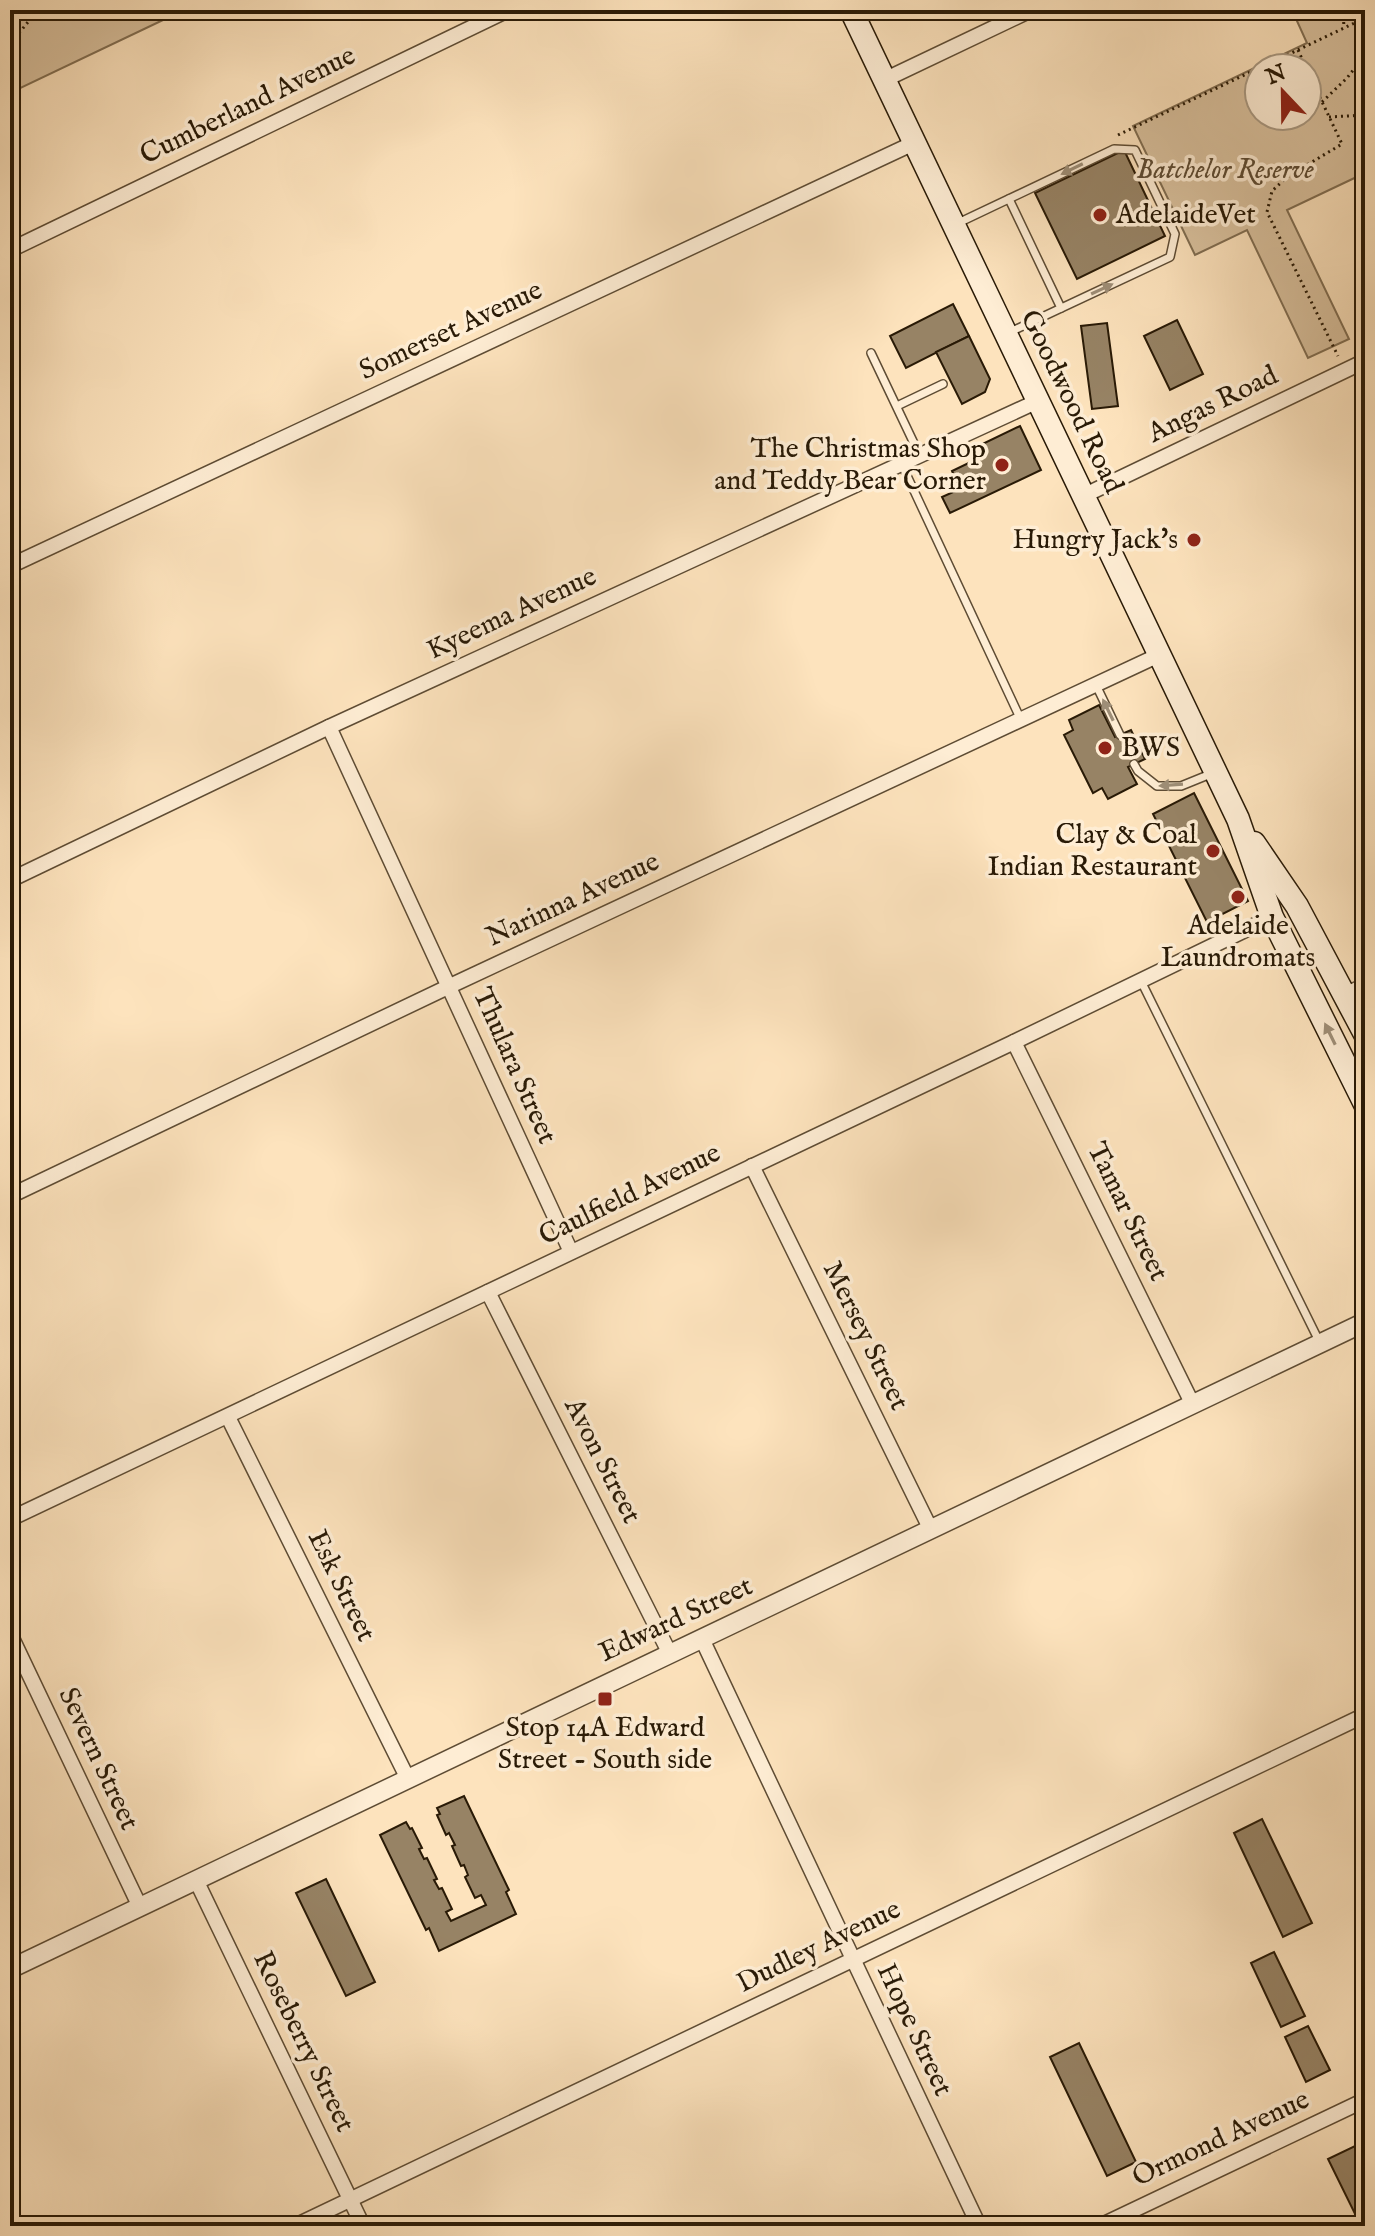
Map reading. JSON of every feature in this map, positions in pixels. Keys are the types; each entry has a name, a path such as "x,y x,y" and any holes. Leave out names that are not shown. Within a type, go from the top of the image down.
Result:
{"main road":[{"name":"Goodwood Road","path":"851,10 1238,819 1272,917 1365,1104"},
{"name":"Goodwood Road","path":"1238,819 1355,990 1365,1034"}],"street":[{"name":"Cumberland Avenue","path":"10,250 508,10"},
{"path":"884,80 1031,10"},
{"name":"Somerset Avenue","path":"10,566 914,143"},
{"name":"Angas Road","path":"1083,496 1365,361"},
{"name":"Kyeema Avenue","path":"10,880 329,727 1038,401"},
{"name":"Narinna Avenue","path":"10,1196 450,986 1159,655"},
{"name":"Thulara Street","path":"329,727 571,1252"},
{"name":"Caulfield Avenue","path":"10,1519 1272,917"},
{"name":"Tamar Street","path":"1014,1042 1193,1405"},
{"name":"Mersey Street","path":"752,1166 931,1530"},
{"name":"Avon Street","path":"488,1292 670,1654"},
{"name":"Edward Street","path":"10,1969 1365,1322"},
{"name":"Esk Street","path":"228,1417 408,1779"},
{"name":"Severn Street","path":"10,1634 140,1907"},
{"name":"Hope Street","path":"702,1639 979,2226"},
{"name":"Dudley Avenue","path":"295,2226 1365,1715"},
{"name":"Roseberry Street","path":"196,1880 363,2226"},
{"name":"Ormond Avenue","path":"1100,2226 1365,2100"}],"lane":[{"path":"954,225 1114,149 1135,150 1169,220 1175,234 1170,257 1006,334"},
{"path":"1009,199 1061,308"},
{"path":"871,353 920,456"},
{"path":"897,406 943,384"},
{"path":"902,465 1021,720"},
{"path":"1096,685 1120,735"},
{"path":"1134,764 1157,786 1181,786 1215,772"},
{"path":"1141,981 1321,1344"}],"path":[{"path":"10,41 22,32 39,10"},
{"path":"1343,10 1344,28"},
{"path":"1294,52 1365,18"},
{"path":"1323,101 1365,55"},
{"path":"1323,104 1342,144 1287,177 1272,191 1267,212 1345,371"},
{"path":"1329,117 1365,115"}],"green space":[{"path":"10,10 184,10 10,93"},
{"name":"Batchelor Reserve","path":"1292,10 1365,10 1365,173 1287,210 1349,339 1308,358 1247,230 1195,255 1133,126 1243,74 1243,132 1323,132 1323,52 1288,52 1307,43"}],"building":[{"name":"AdelaideVet","path":"1124,150 1165,236 1077,279 1035,193"},
{"path":"953,304 969,336 906,368 890,336"},
{"path":"1177,320 1203,374 1170,390 1144,336"},
{"path":"1107,323 1118,406 1092,409 1081,326"},
{"name":"The Christmas Shop and Teddy Bear Corner","path":"969,336 990,379 985,392 962,404 936,352"},
{"name":"The Christmas Shop and Teddy Bear Corner","path":"1020,426 1041,470 950,513 942,497 960,489 952,471 975,460 970,450"},
{"name":"BWS","path":"1099,705 1115,737 1131,730 1145,759 1128,767 1137,784 1108,799 1102,788 1093,793 1064,735 1073,730 1069,720"},
{"path":"1194,793 1248,901 1207,922 1153,814"},
{"path":"464,1796 509,1890 506,1892 516,1914 439,1951 380,1835 406,1822 412,1828 422,1848 419,1849 437,1879 434,1880 439,1889 442,1888 452,1909 446,1912 451,1921 486,1905 481,1895 475,1898 465,1877 468,1875 464,1865 461,1866 452,1846 455,1845 449,1833 446,1835 437,1815 440,1814 437,1808"},
{"path":"1262,1819 1312,1923 1283,1937 1234,1833"},
{"path":"326,1879 375,1982 346,1996 296,1893"},
{"path":"1274,1952 1305,2016 1281,2027 1251,1963"},
{"path":"1308,2026 1330,2070 1306,2082 1285,2037"},
{"path":"1079,2043 1136,2162 1107,2176 1050,2057"},
{"path":"1355,2146 1365,2166 1365,2226 1361,2226 1328,2159"}],"place":[{"name":"AdelaideVet","path":"1100,215"},
{"name":"The Christmas Shop and Teddy Bear Corner","path":"1002,465"},
{"name":"Hungry Jack's","path":"1194,540"},
{"name":"BWS","path":"1105,748"},
{"name":"Clay & Coal Indian Restaurant","path":"1213,851"},
{"name":"Adelaide Laundromats","path":"1238,897"},
{"name":"Stop 14A Edward Street - South side","path":"605,1699"}]}
